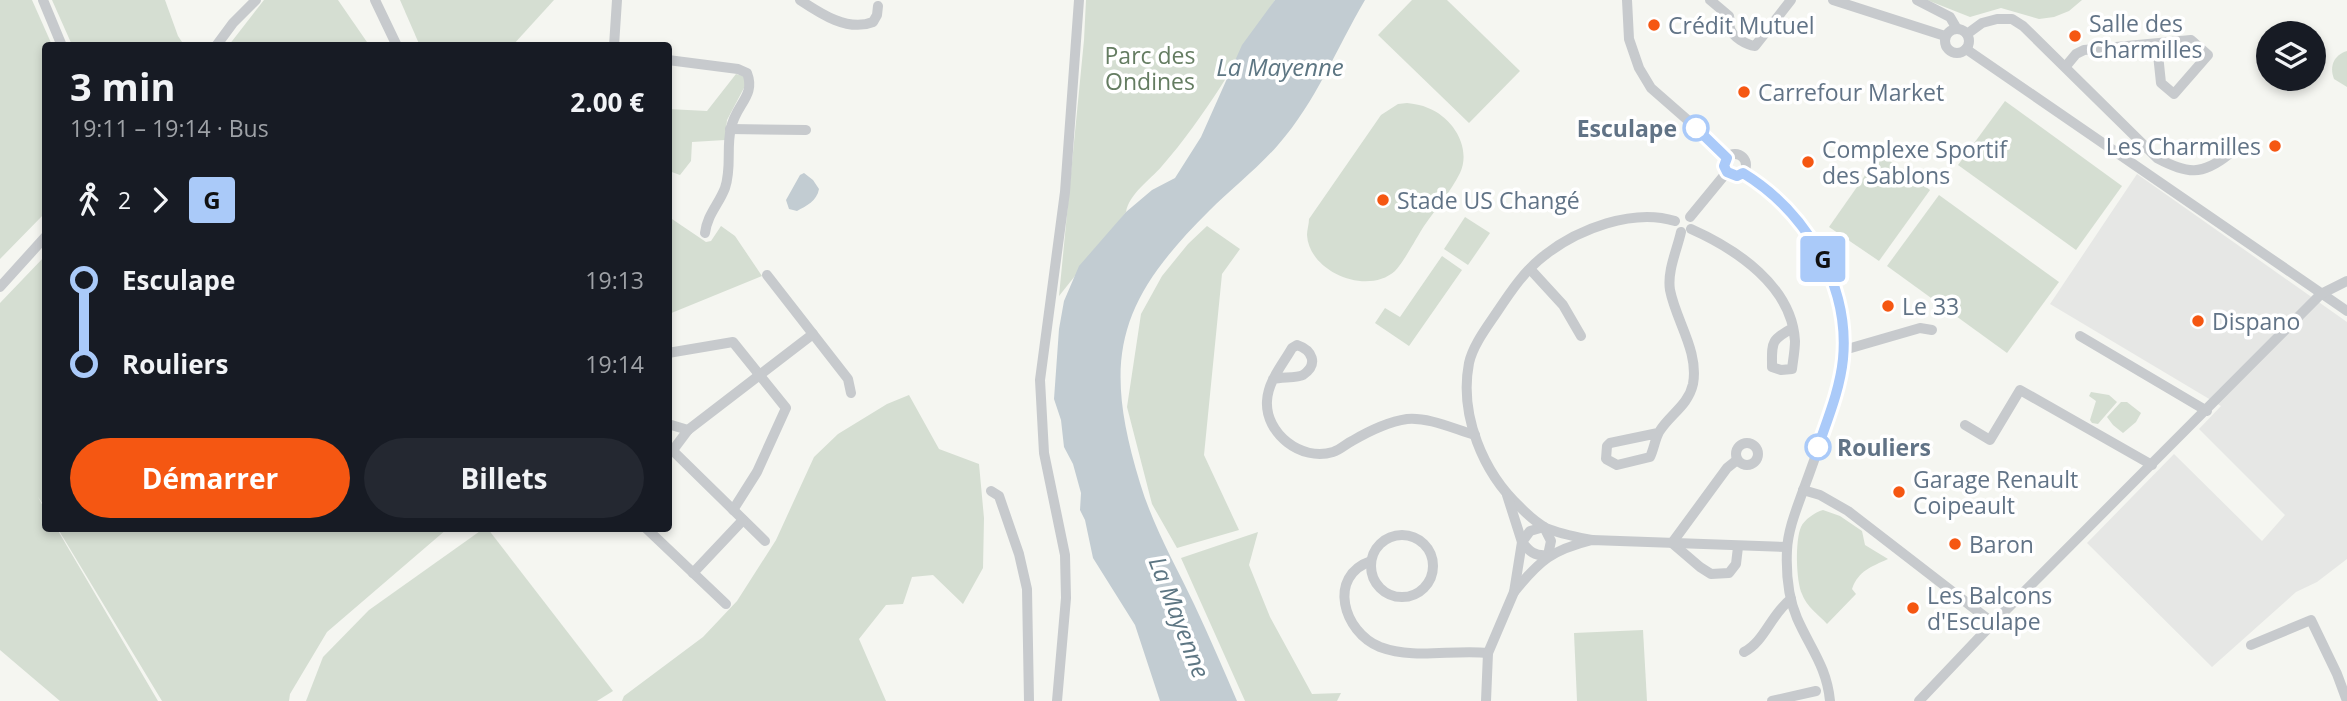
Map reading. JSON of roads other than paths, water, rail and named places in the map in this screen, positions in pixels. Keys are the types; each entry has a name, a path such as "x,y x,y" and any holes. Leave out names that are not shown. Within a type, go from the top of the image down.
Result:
{"street":[{"path":"43,0 60,42"},
{"path":"219,42 256,0"},
{"path":"375,0 395,42"},
{"path":"614,42 617,0"},
{"path":"800,0 839,21 855,26 873,22 878,6"},
{"path":"1057,701 1066,598 1065,555 1044,453 1040,380 1065,192 1079,0"},
{"path":"1627,0 1629,40 1639,68 1651,88 1727,158"},
{"path":"1710,0 1729,16 1732,33 1750,46 1755,46 1791,0"},
{"path":"1833,0 1945,36"},
{"path":"1917,0 1950,17 1962,31 1969,41 1966,49 1960,53 1949,51 1944,44 1945,36 1950,30 1962,31 1988,21 2012,19 2023,26 2157,158 2174,167 2204,170 2229,154"},
{"path":"2066,66 2076,54 2084,50 2191,40 2208,55 2174,94 2161,83 2157,45"},
{"path":"1966,49 2347,311"},
{"path":"672,61 738,69 747,73 751,83 730,129 728,177 724,191 706,221 705,233"},
{"path":"730,129 807,131"},
{"path":"1732,154 1742,156 1746,166 1743,173 1737,176 1727,172 1724,166 1727,158 1732,154"},
{"path":"1690,217 1727,172"},
{"path":"1743,173 1760,183 1788,208 1807,232 1825,262 1839,303 1844,350 1839,385 1803,489 1787,547 1791,599 1797,617 1824,668 1830,701"},
{"path":"1675,221 1681,215 1690,217"},
{"path":"1548,555 1534,554 1522,542 1506,494 1484,459 1475,436 1467,391 1470,360 1488,325 1530,269 1544,255 1566,240 1606,223 1663,217 1675,221"},
{"path":"1658,433 1611,443 1607,446 1606,459 1617,465 1650,457 1658,433 1683,406 1693,384 1693,360 1670,288 1672,268 1686,230 1692,222 1690,217"},
{"path":"1675,221 1676,229 1686,230 1743,258 1773,287 1793,328"},
{"path":"0,286 42,240"},
{"path":"1530,269 1563,305 1581,335"},
{"path":"767,275 848,379 851,393"},
{"path":"1919,701 1993,623 2322,294 2347,281"},
{"path":"1844,350 1920,328 1932,330"},
{"path":"672,448 688,430 813,334"},
{"path":"2080,336 2207,411"},
{"path":"672,352 733,342 786,408 757,472 733,510"},
{"path":"1273,379 1266,401 1273,427 1280,438 1307,451 1333,452 1365,433 1391,422 1408,419 1429,422 1475,436"},
{"path":"1965,425 1990,440 2020,390 2152,465"},
{"path":"672,425 688,430"},
{"path":"672,450 765,541"},
{"path":"1672,543 1727,468 1737,460"},
{"path":"1803,489 1848,511 1993,623"},
{"path":"991,491 999,496 1019,555 1027,589 1029,701"},
{"path":"1506,494 1544,527 1551,541 1548,555"},
{"path":"693,573 743,520"},
{"path":"1486,701 1488,653 1514,592 1522,542 1530,531 1544,527 1592,540 1787,547"},
{"path":"650,532 726,604"},
{"path":"1371,561 1376,583 1384,592 1406,597 1426,586 1433,565 1431,554 1424,545 1415,538 1404,535 1382,542 1371,561 1358,566 1352,572 1345,597 1350,621 1364,638 1401,652 1488,653"},
{"path":"1514,592 1548,555 1592,540"},
{"path":"1672,543 1711,574 1729,573 1736,564 1738,547"},
{"path":"1699,545 1697,559 1700,567"},
{"path":"1744,652 1754,647 1779,608 1791,599"},
{"path":"2251,645 2311,620 2342,671 2347,701"},
{"path":"1772,701 1816,691"}],"water":[{"name":"La Mayenne","path":"1275,0 1365,0 1304,111 1270,154 1209,211 1154,274 1137,304 1126,335 1121,366 1122,401 1128,439 1140,483 1158,530 1237,701 1160,701 1135,625 1093,558 1085,520 1080,510 1081,493 1073,464 1064,447 1061,420 1054,399 1059,329 1064,301 1079,266 1126,212 1152,190 1175,178 1201,137 1242,45"},
{"path":"804,173 813,180 819,189 818,193 811,203 797,211 789,209 786,200 800,175"}],"place":[{"name":"Crédit Mutuel","path":"1654,25"},
{"name":"Salle des Charmilles","path":"2075,36"},
{"name":"Carrefour Market","path":"1744,92"},
{"name":"Esculape","path":"1696,128"},
{"name":"Les Charmilles","path":"2275,146"},
{"name":"Complexe Sportif des Sablons","path":"1808,162"},
{"name":"Stade US Changé","path":"1383,200"},
{"name":"Le 33","path":"1888,306"},
{"name":"Dispano","path":"2198,321"},
{"name":"Rouliers","path":"1818,447"},
{"name":"Garage Renault Coipeault","path":"1899,492"},
{"name":"Baron","path":"1955,544"},
{"name":"Les Balcons d'Esculape","path":"1913,608"}],"park label":[{"name":"Parc des Ondines","path":"1150,68"}]}
